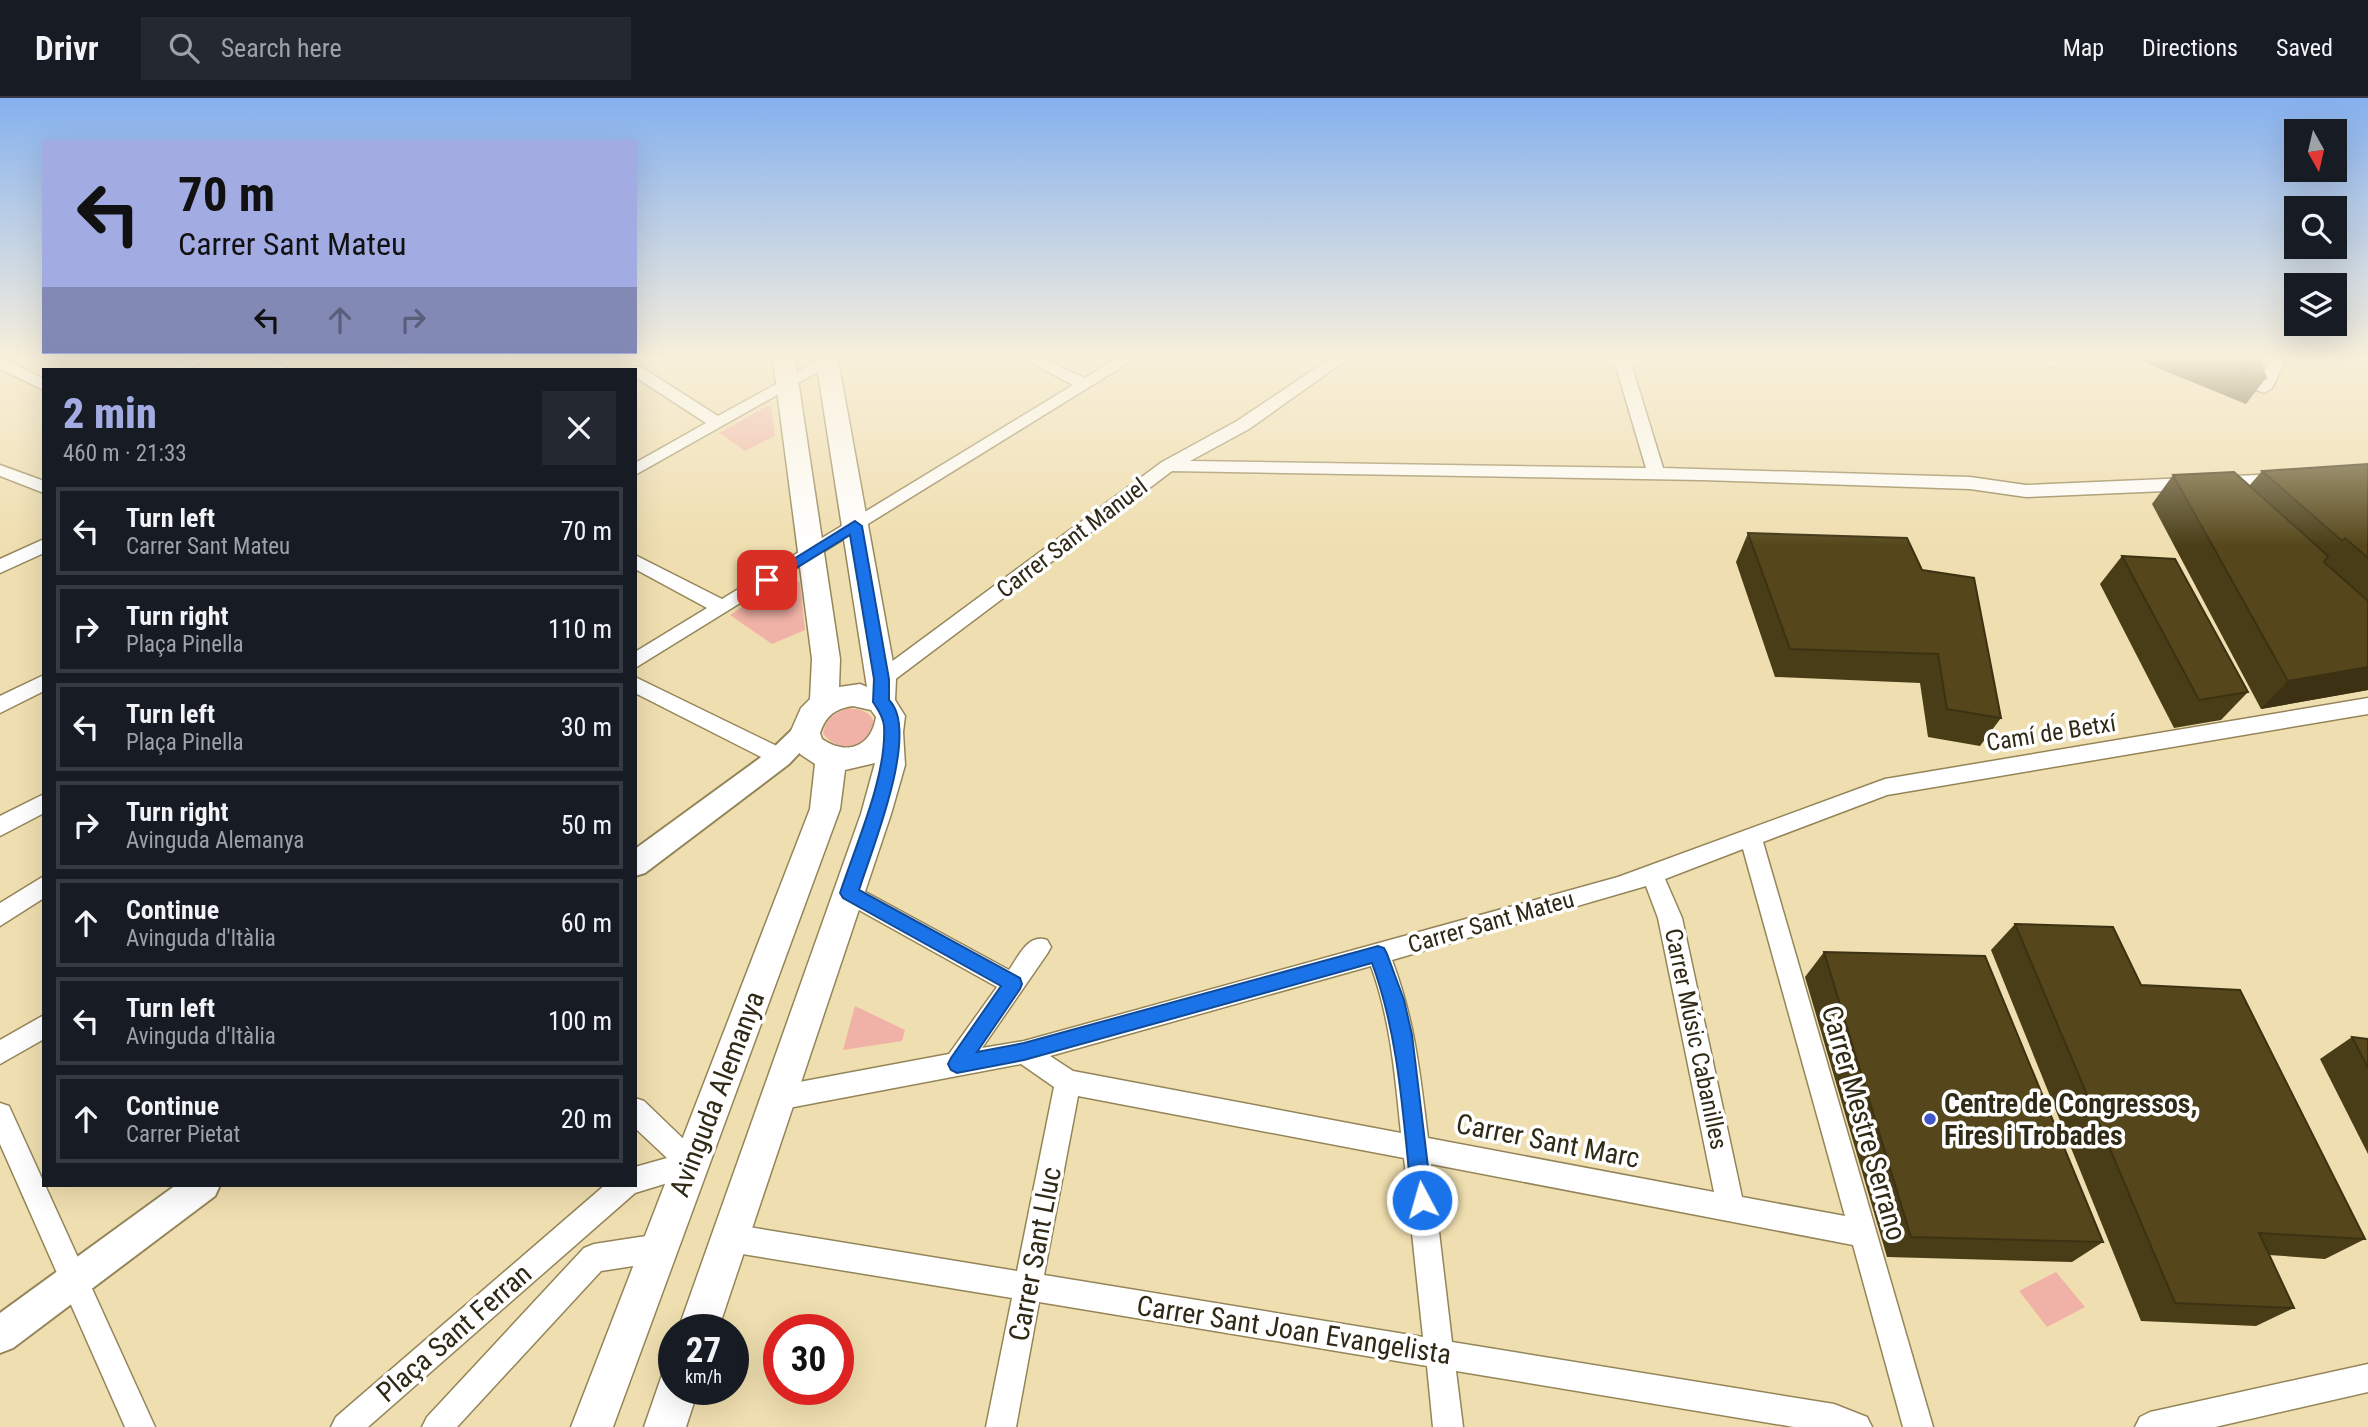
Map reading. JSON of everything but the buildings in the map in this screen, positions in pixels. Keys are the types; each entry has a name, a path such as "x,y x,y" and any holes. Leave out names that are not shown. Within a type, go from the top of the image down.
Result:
{"main road":[{"path":"793,422 826,659 824,704"},
{"path":"704,1314 849,893 890,765 891,716 881,690 838,422"},
{"path":"881,690 871,697 848,696 824,704 807,722 805,733 812,749 830,758 858,758 883,743 890,733"},
{"name":"Avinguda Alemanya","path":"592,1427 825,809 830,783 830,758"},
{"path":"665,1427 672,1405"}],"street":[{"path":"637,660 1023,422"},
{"name":"Carrer Sant Manuel","path":"881,690 1168,466 1247,422"},
{"path":"1641,422 1657,474"},
{"path":"637,469 717,423"},
{"path":"1168,466 1970,482 2026,491 2299,479"},
{"path":"0,470 42,486"},
{"path":"2207,484 2227,502"},
{"path":"0,567 42,546"},
{"path":"637,562 723,607"},
{"path":"0,705 42,683"},
{"path":"637,685 780,757"},
{"name":"Camí de Betxí","path":"1749,836 1885,787 2368,706"},
{"path":"637,864 780,757 805,733"},
{"path":"0,827 42,803"},
{"name":"Carrer Sant Mateu","path":"778,1098 1024,1052 1620,886 1749,836"},
{"name":"Carrer Mestre Serrano","path":"1749,836 1918,1427"},
{"name":"Carrer Músic Cabanilles","path":"1652,874 1670,918 1731,1208"},
{"path":"0,916 42,886"},
{"path":"849,893 1013,984"},
{"path":"957,1064 1039,947"},
{"path":"1378,954 1395,1000 1403,1035 1448,1427"},
{"path":"0,1053 42,1027"},
{"name":"Carrer Sant Marc","path":"1024,1052 1068,1082 1862,1233"},
{"name":"Carrer Sant Lluc","path":"1002,1427 1068,1082"},
{"path":"637,1112 691,1164"},
{"path":"0,1115 140,1427"},
{"path":"637,1179 691,1164"},
{"path":"0,1335 200,1187"},
{"name":"Plaça Sant Ferran","path":"346,1427 623,1187"},
{"path":"563,1238 594,1258 659,1248"},
{"name":"Carrer Sant Joan Evangelista","path":"730,1238 1833,1419 1857,1427"},
{"name":"Plaça Sant Ferran","path":"438,1427 594,1258"},
{"path":"2150,1427 2368,1378"}],"shaded area":[{"path":"739,422 773,422 775,436 745,451 719,433"},
{"path":"792,577 800,583 805,630 772,644 730,615 781,581"},
{"path":"849,708 866,713 872,718 875,727 858,744 843,746 829,740 823,733 832,717"},
{"path":"855,1006 905,1030 902,1041 843,1050"},
{"path":"2056,1272 2085,1307 2047,1327 2019,1291"}],"place":[{"name":"Centre de Congressos, Fires i Trobades","path":"1930,1119"}],"route":[{"path":"767,580 855,526 882,679 881,702 891,716 892,724 890,765 849,893 1013,984 957,1064 1024,1052 1378,954 1395,1000 1403,1035 1422,1200"}]}
